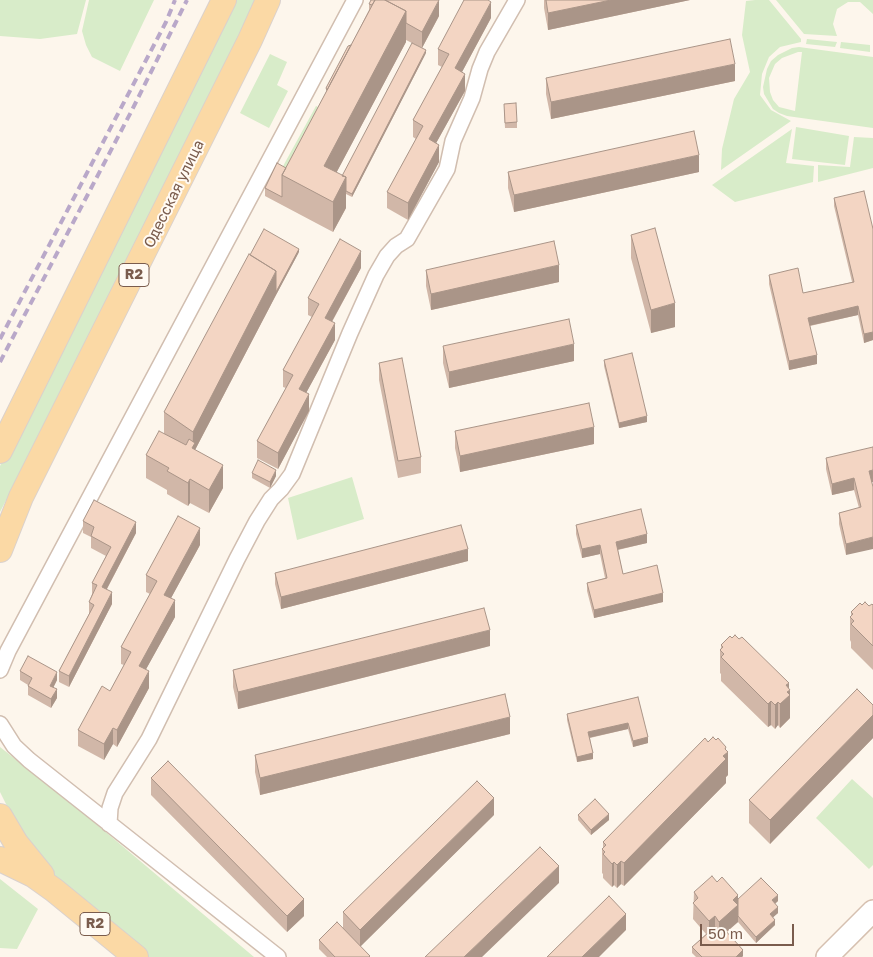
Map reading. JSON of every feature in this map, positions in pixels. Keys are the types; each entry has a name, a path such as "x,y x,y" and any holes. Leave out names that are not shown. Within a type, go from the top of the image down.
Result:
{"main road":[{"name":"R2","path":"0,451 224,0"},
{"name":"Одесская улица","path":"0,550 21,497 250,40 268,0"},
{"name":"R2","path":"0,816 21,850 54,890"},
{"name":"R2","path":"0,859 33,875 54,890 136,957"}],"street":[{"path":"0,670 13,642 355,0"},
{"path":"109,824 110,808 115,793 148,739 237,559 257,521 292,474 376,275 387,256 396,246 407,239 447,169 453,140 472,98 487,52 517,0"},
{"path":"0,724 14,746 29,760 278,957"},
{"path":"827,957 873,911"}],"green space":[{"path":"0,0 86,0 77,34 40,39 0,36"},
{"path":"89,0 154,0 120,71 92,57 86,45 82,31"},
{"path":"235,0 263,0 0,512 0,466 40,381"},
{"path":"769,0 801,39 801,42 780,47 769,57 762,74 760,95 771,110 791,121 721,170 722,149 734,99 750,72 742,35 746,1"},
{"path":"776,0 873,0 873,14 860,2 848,2 837,9 833,24 837,36 804,34"},
{"path":"807,39 837,42 835,47 806,44"},
{"path":"841,42 870,45 870,52 840,48"},
{"path":"799,47 873,57 873,128 787,116 773,109 764,94 763,87 767,69 771,61 778,55 792,48","holes":["802,52 795,111 779,107 773,100 770,92 769,78 775,64 782,58"]},
{"path":"270,54 287,62 277,85 288,91 269,128 240,113"},
{"path":"316,106 322,109 294,176 282,168"},
{"path":"796,127 849,136 845,165 792,159"},
{"path":"792,129 786,163 814,166 813,182 735,202 712,185"},
{"path":"854,137 873,138 873,168 818,182 818,165 850,167"},
{"path":"352,477 364,519 297,540 288,498"},
{"path":"0,747 76,807 254,957 148,957 51,873 18,828 0,792"},
{"path":"852,779 873,798 873,865 869,869 816,818"},
{"path":"0,879 38,909 17,949 0,948"}],"building":[{"path":"371,0 375,0 372,5 369,4"},
{"path":"375,0 385,0 406,11 324,166 346,177 333,202 282,175"},
{"path":"385,0 439,0 422,32 406,23 406,11"},
{"path":"464,0 488,0 491,2 455,68 465,74 429,139 439,145 408,203 387,192 423,126 413,120 449,54 438,49"},
{"path":"546,0 611,0 548,13"},
{"path":"730,39 735,64 551,102 546,78"},
{"path":"412,43 426,50 352,194 346,191 346,177 342,176"},
{"path":"351,45 327,90 326,88 348,46"},
{"path":"516,103 517,122 505,123 504,104"},
{"path":"694,131 699,155 514,195 508,172"},
{"path":"277,163 286,168 282,175 282,197 265,188"},
{"path":"864,191 873,229 873,332 864,334 858,306 808,318 817,355 789,361 769,275 798,268 803,293 854,282 834,198"},
{"path":"655,228 675,303 651,310 631,235"},
{"path":"264,229 299,249 276,292 276,271 250,255"},
{"path":"340,239 361,251 325,318 335,323 299,389 309,394 278,453 257,441 293,375 283,370 319,304 308,298"},
{"path":"554,241 559,265 431,294 426,270"},
{"path":"249,254 276,271 193,432 164,412"},
{"path":"569,319 574,344 449,372 443,346"},
{"path":"632,353 647,416 619,423 604,360"},
{"path":"402,358 421,457 398,461 379,363"},
{"path":"589,403 594,427 460,456 455,431"},
{"path":"159,431 186,445 189,439 195,443 192,448 223,465 209,490 190,479 188,483 167,471 169,468 146,455"},
{"path":"873,447 873,470 869,471 873,487 873,537 846,544 839,513 861,507 854,478 832,484 826,458"},
{"path":"258,460 276,470 270,482 252,473"},
{"path":"94,500 136,522 102,587 112,592 69,676 59,671 94,605 89,602 97,585 92,583 111,547 91,536 94,527 83,521"},
{"path":"641,509 647,534 616,542 623,574 657,565 663,593 594,610 587,583 607,578 600,545 582,549 576,525"},
{"path":"178,516 200,528 164,595 175,600 139,666 149,671 117,730 113,728 104,744 78,730 102,686 110,691 131,652 121,647 157,581 146,575"},
{"path":"461,525 468,549 281,597 275,573"},
{"path":"865,602 869,606 873,605 873,646 851,624 854,621 850,617 853,614 851,612 860,603 862,605"},
{"path":"484,608 490,630 238,692 233,670"},
{"path":"735,635 739,639 742,637 789,683 786,685 790,690 787,692 790,695 780,704 778,702 775,705 771,701 768,704 721,657 724,654 720,650 723,647 721,645 730,636 732,638"},
{"path":"28,656 57,672 50,686 57,689 51,699 28,686 32,678 20,671"},
{"path":"857,689 873,705 873,715 770,820 749,800"},
{"path":"505,694 510,717 260,778 255,755"},
{"path":"638,697 648,737 633,741 628,723 588,732 593,753 577,757 567,714"},
{"path":"713,737 716,740 718,738 726,747 725,749 728,752 723,756 726,759 624,863 621,861 617,865 614,862 612,864 603,854 605,852 602,849 606,845 603,842 705,738 708,742"},
{"path":"168,761 304,899 287,916 151,778"},
{"path":"477,781 494,798 360,930 343,912"},
{"path":"595,799 609,814 591,830 578,815"},
{"path":"540,847 559,866 464,957 425,957"},
{"path":"712,876 717,882 722,877 738,895 733,900 738,905 719,922 715,916 709,921 693,903 698,898 694,892"},
{"path":"761,878 778,895 772,900 778,907 770,914 775,920 756,937 738,916 738,899"},
{"path":"609,896 626,914 582,957 547,957"},
{"path":"337,922 369,957 335,957 319,940"},
{"path":"715,927 719,932 724,929 743,950 736,957 702,957 692,947"}],"railway":[{"path":"0,339 166,22 175,0"},
{"path":"0,362 131,112 187,0"}]}
